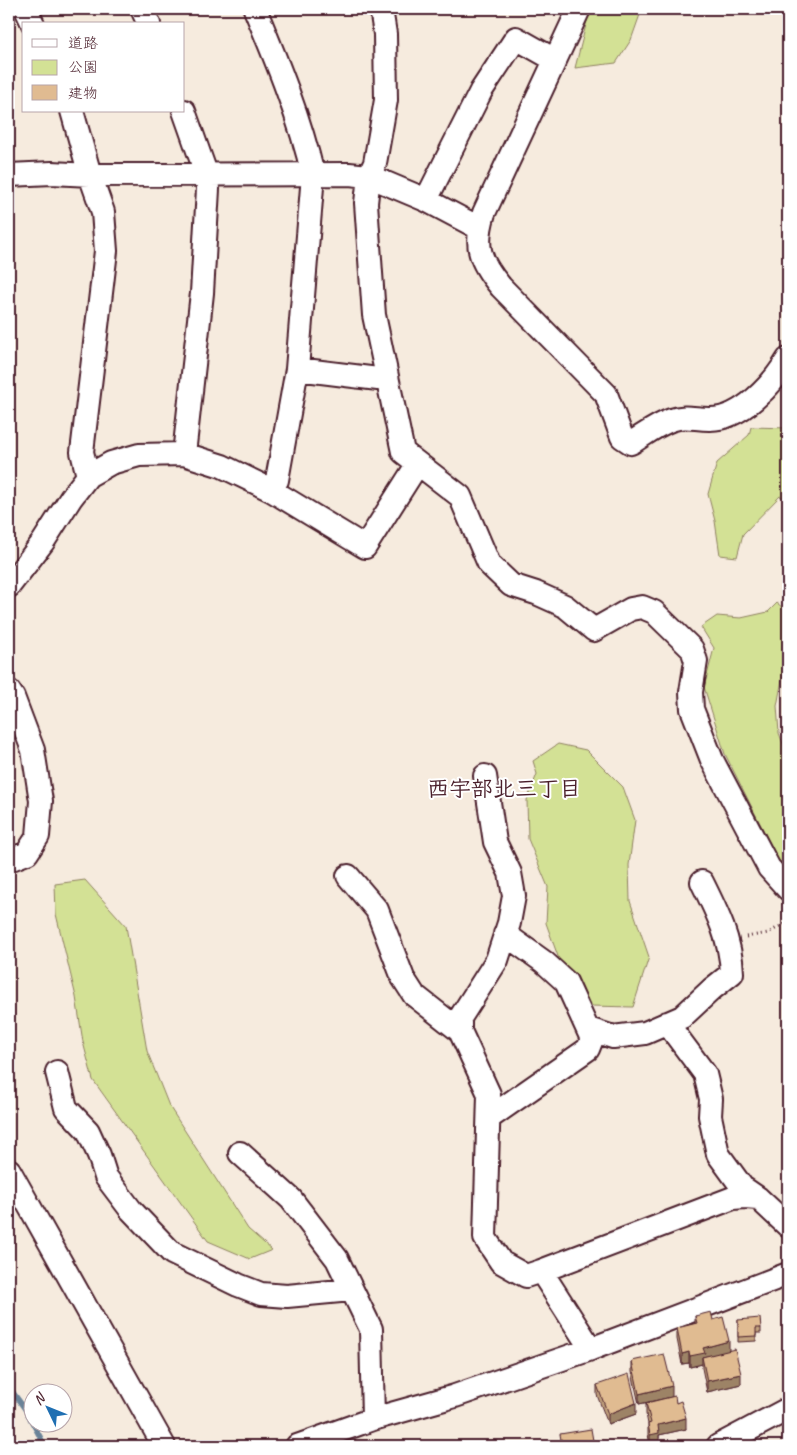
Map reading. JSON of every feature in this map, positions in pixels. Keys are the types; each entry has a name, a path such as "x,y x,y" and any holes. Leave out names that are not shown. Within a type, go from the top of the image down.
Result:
{"street":[{"path":"26,9 32,22"},
{"path":"142,9 148,22"},
{"path":"254,9 275,57 308,153 313,175 297,369 276,480 271,490"},
{"path":"381,9 385,34 386,100 366,203 374,315 403,452 417,465 460,496 489,564 510,585 536,593 565,606 594,630 631,609 642,607 654,612 692,649 696,661 691,692 692,709 712,760 769,868 788,888"},
{"path":"579,9 484,212 479,228 479,253 489,272 501,287 606,394 622,437 631,443 671,420 690,416 710,420 728,416 752,403 786,367"},
{"path":"426,200 481,91 516,38 555,60"},
{"path":"72,112 102,212 106,251 82,452 88,476"},
{"path":"184,112 207,176 208,189 202,293 184,454"},
{"path":"9,175 52,173 207,176 349,174 370,176 426,200 479,228"},
{"path":"297,369 378,379 387,377"},
{"path":"9,586 43,542 71,498 88,476 110,463 139,456 184,454 222,466 271,490 365,547 417,465"},
{"path":"9,691 33,750 41,801 38,836 27,853 9,860"},
{"path":"485,776 495,842 510,873 514,896 497,960 460,1018 460,1031 490,1094 485,1238 501,1262 526,1276 733,1198 758,1198"},
{"path":"348,876 377,910 403,978 414,995 460,1031"},
{"path":"588,1029 613,1037 645,1033 682,1016 732,973 728,940 720,918 702,882"},
{"path":"488,1118 588,1049 592,1039 566,982 544,962 505,934"},
{"path":"667,1023 705,1074 711,1099 710,1116 718,1154 742,1187 758,1198 788,1226"},
{"path":"58,1072 66,1108 88,1131 106,1177 131,1210 172,1254 261,1294 287,1296 351,1290"},
{"path":"240,1153 291,1199 337,1259 371,1329 373,1419"},
{"path":"9,1170 164,1446"},
{"path":"541,1271 591,1349"},
{"path":"297,1446 373,1419 455,1396 591,1349 788,1274"},
{"path":"718,1446 788,1409"}],"path":[{"path":"728,940 768,933 788,922"}],"green space":[{"path":"590,9 642,9 631,40 616,63 575,68"},
{"path":"751,427 788,428 788,500 780,496 743,534 737,557 720,555 715,521 708,494 717,463 749,435"},
{"path":"777,603 788,612 788,648 777,706 779,733 788,757 788,869 778,859 725,754 704,687 714,648 701,627 717,616 741,618 768,612"},
{"path":"558,744 586,750 623,787 635,820 629,865 630,901 649,957 633,1007 591,1006 560,962 546,923 548,887 528,839 527,800 537,774 533,761"},
{"path":"85,880 126,926 147,1051 169,1106 248,1229 272,1250 250,1259 208,1241 93,1080 56,914 55,884"}],"building":[{"path":"711,1312 713,1320 723,1317 729,1341 703,1348 705,1353 690,1356 689,1352 682,1354 677,1328 697,1323 695,1316"},
{"path":"760,1318 761,1328 756,1328 756,1336 738,1337 738,1320"},
{"path":"735,1349 741,1374 707,1381 702,1357"},
{"path":"664,1354 672,1386 639,1394 632,1361"},
{"path":"629,1374 636,1403 608,1414 597,1385"},
{"path":"675,1396 676,1403 681,1401 686,1418 658,1425 659,1433 650,1435 648,1424 651,1423 646,1403"},
{"path":"591,1429 594,1446 562,1446 560,1434"}],"waterway":[{"path":"9,1387 25,1409 45,1446"}],"district":[{"name":"西宇部北三丁目","path":"504,789"}]}
